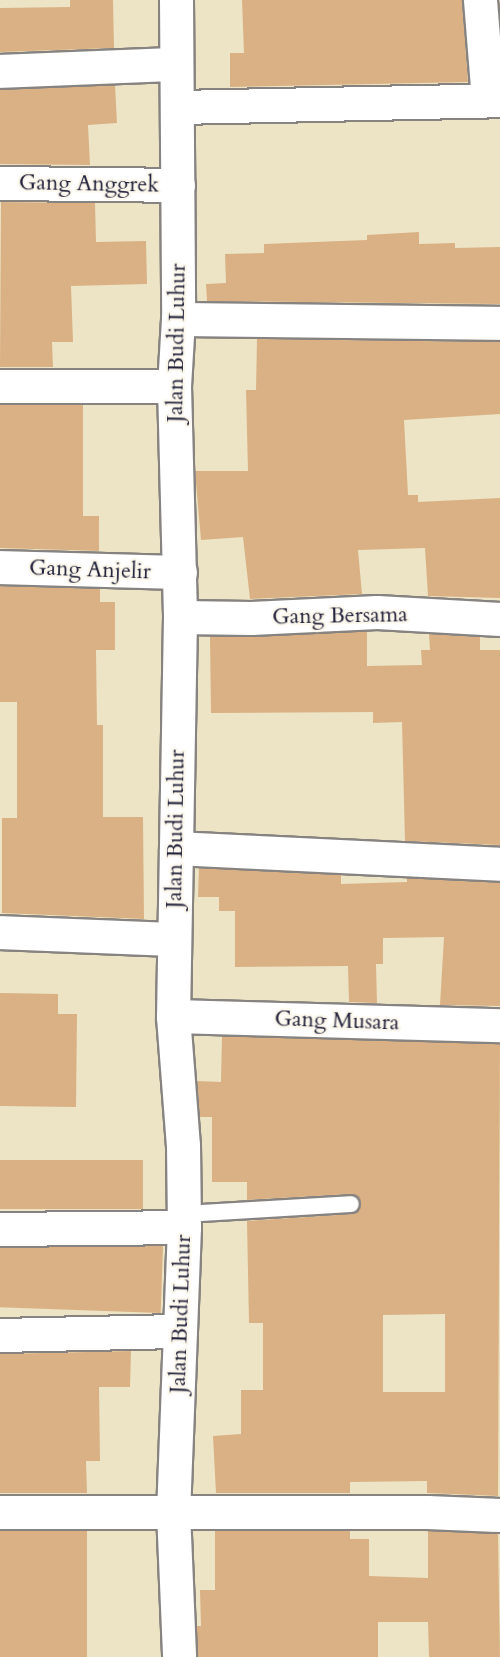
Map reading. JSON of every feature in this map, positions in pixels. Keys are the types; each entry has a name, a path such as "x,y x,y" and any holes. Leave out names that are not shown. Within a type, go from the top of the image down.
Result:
{"street":[{"name":"Jalan Budi Luhur","path":"176,0 174,64 177,107 178,320 174,386 180,618 173,1017 183,1145 184,1220 173,1511 179,1657"},
{"path":"177,107 494,100 480,0"},
{"path":"0,71 174,64"},
{"name":"Gang Anggrek","path":"0,183 178,185"},
{"path":"178,320 500,323"},
{"path":"0,386 174,386"},
{"name":"Gang Anjelir","path":"0,567 180,572"},
{"name":"Gang Bersama","path":"180,618 377,612 500,619"},
{"path":"176,848 500,864"},
{"path":"0,932 174,939"},
{"name":"Gang Musara","path":"173,1017 500,1025"},
{"path":"0,1229 184,1220"},
{"path":"0,1335 180,1331"},
{"path":"0,1512 427,1512 500,1515"}],"lane":[{"path":"184,1220 351,1204"}],"building":[{"path":"70,0 113,0 114,48 0,52 0,8 70,7"},
{"path":"242,0 462,0 468,82 230,87 230,53 244,53"},
{"path":"115,85 117,123 88,125 90,165 0,164 0,90"},
{"path":"1,202 95,203 96,242 146,241 147,284 71,286 73,342 52,342 53,367 0,367"},
{"path":"419,232 419,244 455,243 455,248 500,247 500,304 207,301 206,284 226,283 225,254 264,253 264,244 367,240 367,235"},
{"path":"257,339 500,342 500,414 404,420 408,495 418,495 418,502 500,498 500,598 428,596 425,548 358,550 362,594 250,599 243,537 201,540 195,471 248,471 246,390 256,390"},
{"path":"0,405 83,405 83,516 99,516 99,551 0,548"},
{"path":"0,586 100,589 100,602 115,602 115,650 96,650 97,725 103,725 103,817 143,817 144,919 2,913 2,818 17,818 17,702 0,702"},
{"path":"367,631 367,666 422,665 421,650 430,650 429,634 480,637 480,650 500,650 500,845 405,841 402,722 373,723 373,712 211,713 210,636"},
{"path":"199,868 341,875 341,884 407,882 407,878 500,883 500,1006 440,1005 444,937 383,938 383,964 376,964 377,1003 349,1002 348,966 235,967 235,911 219,911 219,897 198,897"},
{"path":"0,993 58,994 58,1014 77,1014 76,1107 0,1106"},
{"path":"222,1036 500,1044 498,1496 427,1493 427,1481 350,1482 350,1493 216,1493 213,1436 241,1434 241,1390 263,1390 263,1323 249,1323 247,1221 352,1214 357,1212 361,1204 359,1198 350,1194 247,1200 247,1182 212,1182 212,1117 200,1117 197,1081 221,1082","holes":["445,1314 445,1392 383,1392 383,1315"]},
{"path":"0,1160 143,1160 143,1209 0,1209"},
{"path":"0,1240 163,1246 161,1313 0,1307"},
{"path":"131,1351 130,1387 99,1387 100,1461 86,1461 87,1493 0,1493 0,1354"},
{"path":"0,1531 87,1531 87,1657 0,1657"},
{"path":"215,1531 350,1531 350,1539 369,1539 369,1576 428,1578 428,1531 498,1534 500,1657 429,1657 428,1622 378,1622 378,1657 198,1657 196,1626 201,1626 200,1590 215,1590"}]}
